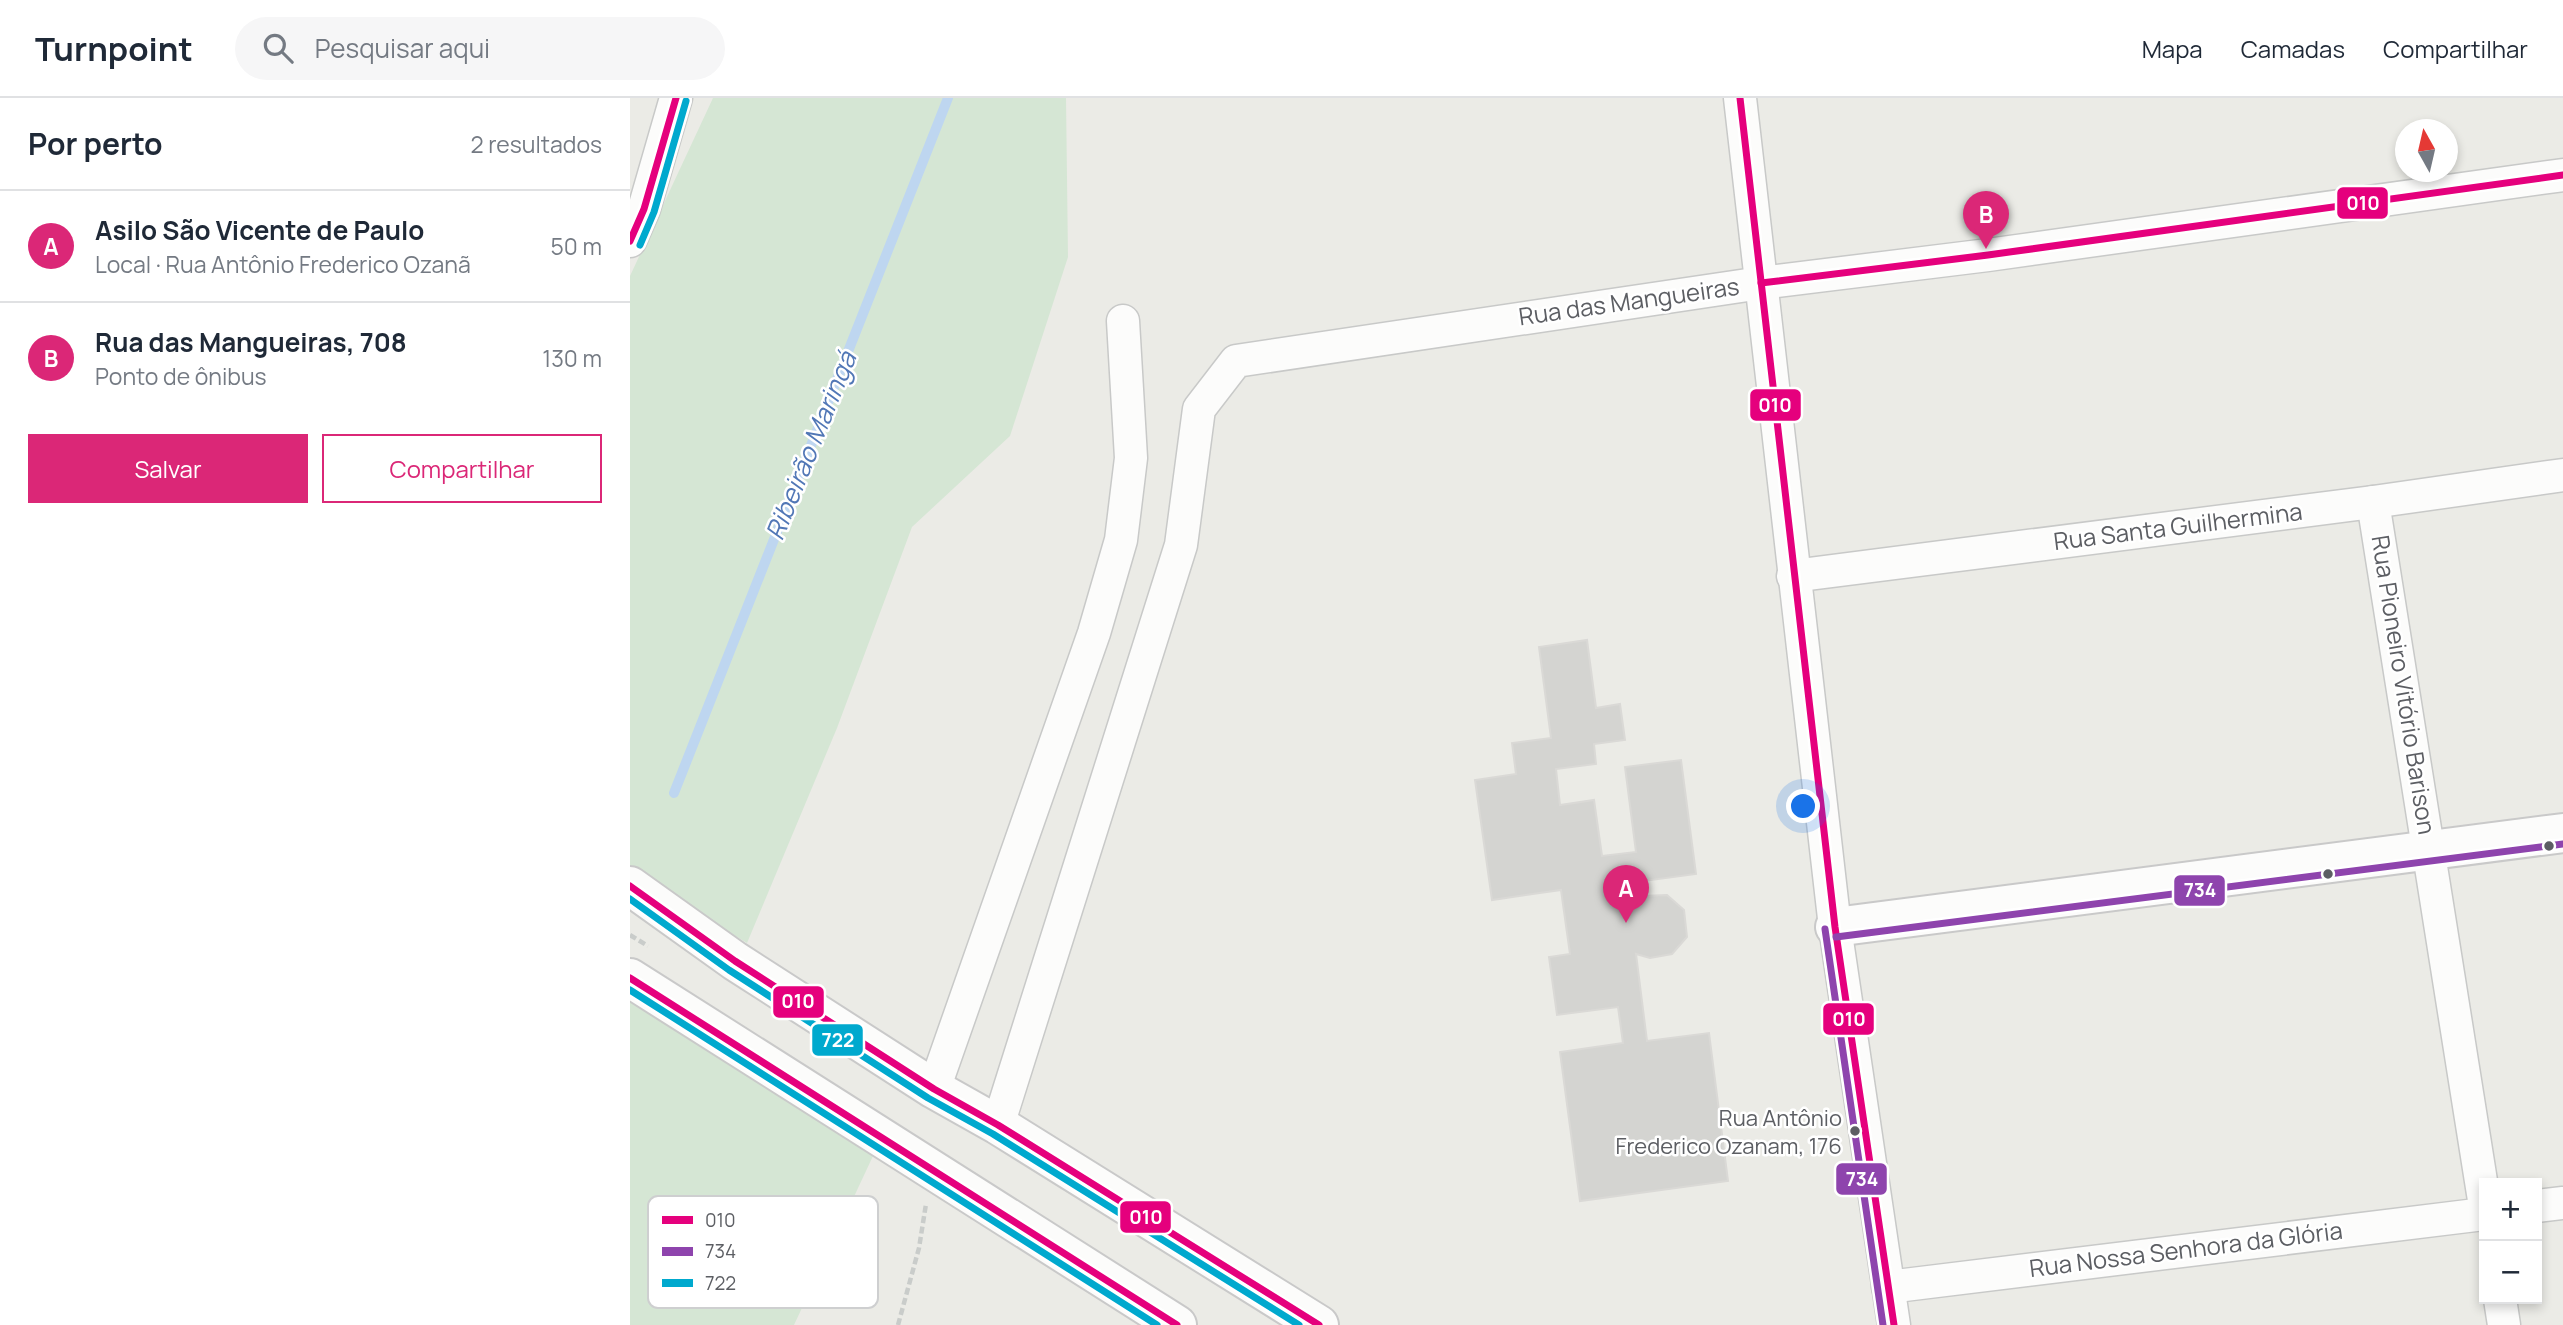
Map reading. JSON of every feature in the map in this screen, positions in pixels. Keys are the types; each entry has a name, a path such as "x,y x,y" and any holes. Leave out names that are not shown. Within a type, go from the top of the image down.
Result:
{"main road":[{"path":"1835,927 2563,833"},
{"path":"630,886 735,961 934,1089 998,1125 1319,1325"},
{"path":"630,978 1177,1325"}],"street":[{"path":"630,241 644,209 676,98"},
{"path":"1740,98 1835,927 1894,1325"},
{"name":"Rua das Mangueiras","path":"998,1125 1181,545 1199,409 1236,361 1761,283 2015,251 2563,175"},
{"path":"934,1089 1094,633 1121,540 1131,458 1123,321"},
{"name":"Rua Santa Guilhermina","path":"1793,576 2563,475"},
{"name":"Rua Pioneiro Vitório Barison","path":"2373,502 2481,1178"},
{"path":"2542,1205 2563,1203"},
{"name":"Rua Nossa Senhora da Glória","path":"1888,1287 2479,1215"},
{"path":"2501,1304 2504,1325"}],"green space":[{"path":"713,98 1066,98 1068,257 1010,436 912,527 837,728 747,943 630,872 630,276"},
{"path":"630,986 880,1141 854,1196 648,1196 648,1308 802,1308 794,1325 630,1325"}],"building":[{"path":"1587,640 1596,708 1620,704 1625,740 1594,744 1596,764 1556,769 1560,805 1594,800 1602,856 1636,852 1625,767 1681,760 1696,874 1621,884 1624,907 1641,896 1667,895 1684,910 1687,937 1672,954 1650,958 1636,954 1647,1041 1709,1033 1728,1181 1580,1201 1560,1052 1623,1043 1618,1007 1557,1015 1549,957 1570,954 1561,890 1492,900 1475,780 1516,774 1512,743 1551,738 1539,647"}],"waterway":[{"name":"Ribeirão Maringá","path":"674,793 948,98"}],"transit line":[{"name":"010","path":"630,241 644,209 676,98"},
{"name":"010","path":"1740,98 1835,927 1894,1325"},
{"name":"722","path":"640,245 654,212 686,101"},
{"name":"010","path":"1761,283 1988,255 2563,175"},
{"name":"734","path":"1836,937 2563,844"},
{"name":"010","path":"630,886 735,961 934,1089 998,1125 1319,1325"},
{"name":"722","path":"630,899 729,970 928,1098 993,1134 1299,1325"},
{"name":"734","path":"1825,929 1883,1325"},
{"name":"010","path":"630,978 1177,1325"},
{"name":"722","path":"630,990 1157,1325"}],"place":[{"name":"Rua das Mangueiras, 708","path":"1986,249"},
{"name":"Asilo São Vicente de Paulo","path":"1626,923"},
{"name":"Rua Antônio Frederico Ozanam, 176","path":"1855,1131"}]}
